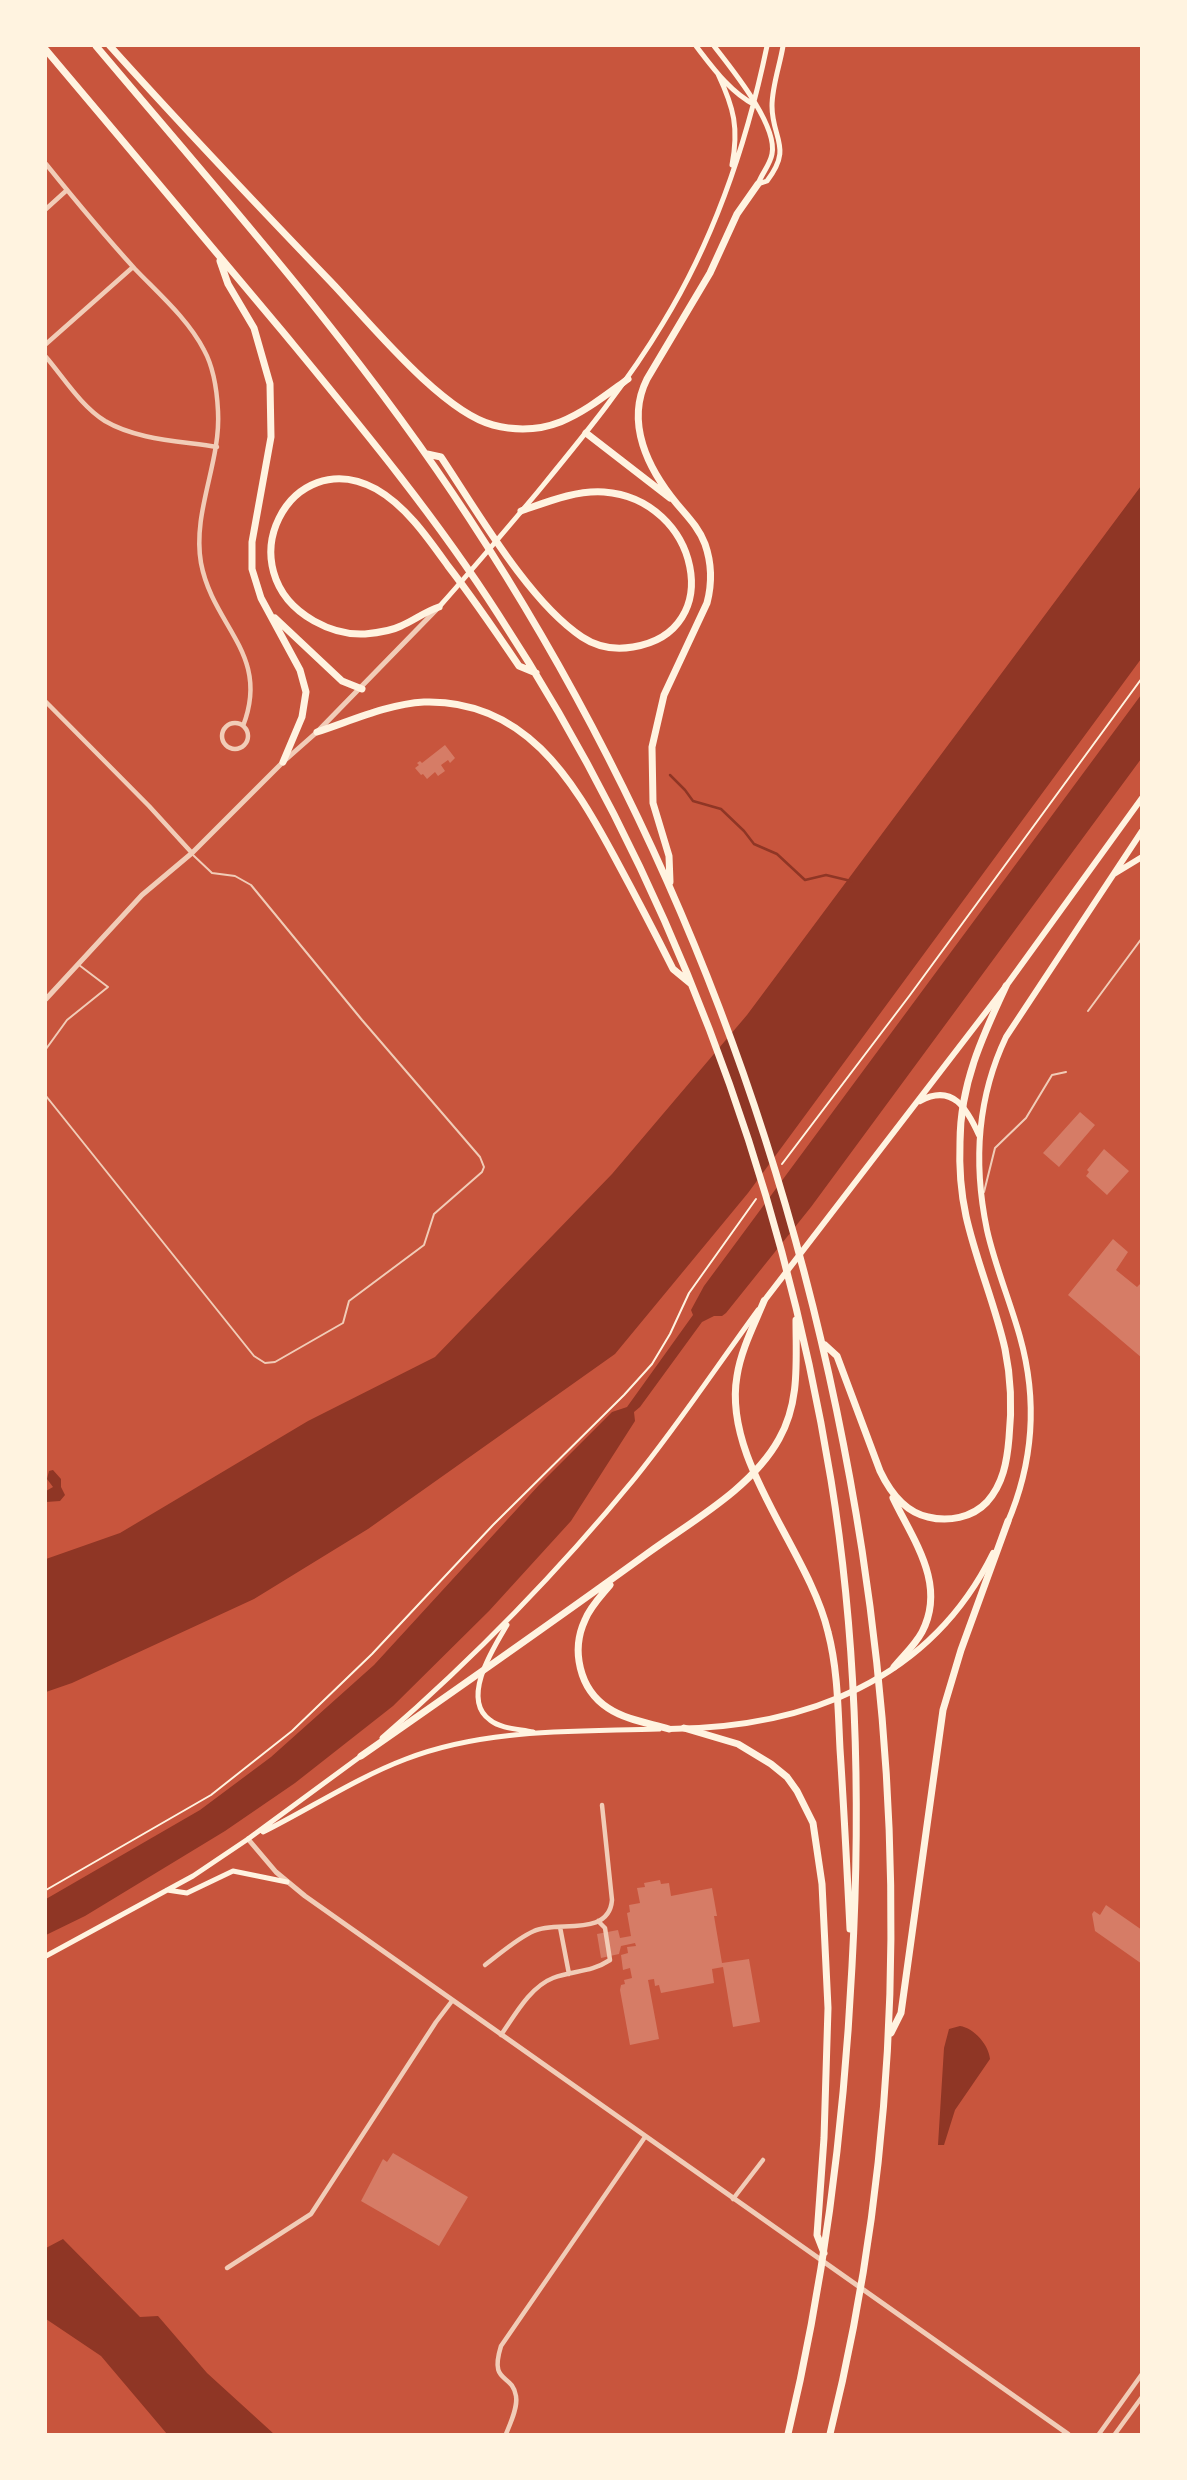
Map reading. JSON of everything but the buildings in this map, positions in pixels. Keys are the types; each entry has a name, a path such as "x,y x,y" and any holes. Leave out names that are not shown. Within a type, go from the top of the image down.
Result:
{"highway":[{"path":"96,46 297,285 426,454 505,574 563,673 670,886 716,994 769,1147 824,1344 851,1482 876,1654 892,1864 889,2036 873,2204 853,2324 830,2434"},
{"path":"110,46 207,153 403,357 439,393 463,411 484,422 504,427 542,428 578,415 628,379"},
{"path":"46,50 368,435 465,565 536,673 620,826 691,984 757,1172 807,1356 832,1486 852,1665 857,1829 845,2087 825,2255 788,2434"},
{"path":"670,886 670,856 653,803 652,747 664,695 703,615 711,581 709,556 704,542 690,517 653,468 642,446 638,421 642,388 710,273 737,214 758,184"},
{"path":"218,254 228,284 254,328 270,384 272,420 269,457 250,556 255,583 300,670 306,692 302,719 283,762"},
{"path":"586,433 677,503"},
{"path":"426,454 442,457 528,583 566,624 583,637 608,647 636,647 661,637 681,617 692,584 689,558 677,533 654,510 633,499 604,492 572,495 521,511"},
{"path":"439,607 423,612 401,627 364,634 333,630 305,616 283,593 272,565 272,537 282,512 301,491 328,481 358,482 386,495 435,547 519,666 536,673"},
{"path":"272,615 335,675 347,684 362,689"},
{"path":"317,732 386,709 424,702 455,704 480,710 517,729 532,740 561,771 589,810 673,969 691,984"},
{"path":"887,1485 899,1500 923,1516 938,1520 954,1519 983,1506 1001,1481 1005,1467 1010,1429 1010,1385 1003,1343 966,1216 960,1161 962,1105 976,1052 1006,986"},
{"path":"764,1301 738,1371 735,1394 738,1424 747,1456 827,1626 838,1724 852,1970"},
{"path":"361,1756 738,1488 771,1452 786,1423 795,1396 795,1306"},
{"path":"824,1344 837,1356 865,1434 922,1555 929,1576 931,1600 922,1632 894,1667"},
{"path":"889,2036 901,2013 943,1710 961,1650 1008,1521"},
{"path":"617,1576 590,1610 580,1633 578,1648 582,1674 588,1687 606,1707 634,1719 669,1728"},
{"path":"684,1728 738,1744 771,1764 787,1777 797,1791 813,1823 822,1884 828,2008 824,2138 817,2235 825,2255"}],"main road":[{"path":"696,46 718,74 742,98 755,105"},
{"path":"713,46 744,85 766,124 773,147 769,165 758,184"},
{"path":"439,607 586,433 628,379 664,322 712,228 755,105 768,46"},
{"path":"758,184 767,181 780,156 780,138 772,106 783,46"},
{"path":"718,74 730,100 736,130 729,182"},
{"path":"46,1956 193,1876 248,1839 361,1756 460,1669 513,1616 566,1559 636,1476 764,1301 1006,986 1142,798"},
{"path":"248,1839 404,1759 478,1739 750,1724 810,1710 894,1667 926,1645 961,1606 992,1557 1020,1493 1032,1430 1031,1397 1021,1339 987,1231 979,1136 987,1082 1006,1037 1142,831"},
{"path":"1112,875 1142,858"},
{"path":"917,1103 932,1095 952,1097 962,1105 979,1136"},
{"path":"513,1616 494,1647 478,1685 480,1707 488,1720 542,1734"},
{"path":"167,1890 187,1893 233,1871 287,1882"}],"street":[{"path":"46,164 133,267 192,330 205,351 214,377 218,412 216,447 199,544 206,583 249,670 252,696 243,726"},
{"path":"46,209 67,190"},
{"path":"46,344 133,267"},
{"path":"46,357 87,406 104,420 138,434 216,447"},
{"path":"46,999 142,895 192,853 283,762 362,689 439,607"},
{"path":"46,702 192,853"},
{"path":"234,723 243,726 247,731 247,742 240,748 229,747 223,738 225,728 234,723"},
{"path":"485,1965 534,1930 577,1926 598,1920 609,1911 612,1900 602,1805"},
{"path":"248,1839 287,1882 1067,2434"},
{"path":"500,2035 538,1988 551,1979 597,1969 610,1960 606,1928 598,1920"},
{"path":"560,1927 569,1974"},
{"path":"227,2268 311,2214 452,2001"},
{"path":"506,2434 516,2399 510,2384 498,2371 496,2362 501,2346 645,2137"},
{"path":"733,2199 763,2161"},
{"path":"1099,2434 1142,2374"},
{"path":"1115,2434 1142,2397"}],"lane":[{"path":"46,1096 254,1356 265,1363 275,1363 343,1323 349,1301 424,1245 434,1214 482,1172 484,1167 480,1157 251,885 235,876 212,873 192,853"},
{"path":"1088,1011 1142,938"},
{"path":"46,1049 67,1020 108,988 79,964"},
{"path":"983,1200 995,1148 1026,1118 1052,1074 1066,1072"}],"path":[{"path":"782,1164 918,984 1142,678"},
{"path":"46,1890 211,1795 292,1731 372,1654 493,1525 652,1364 689,1293 759,1195"}],"shaded area":[{"path":"1141,486 1141,659 748,1193 615,1354 368,1529 254,1599 72,1683 46,1692 46,1559 120,1533 308,1421 435,1357 612,1174 747,1015"},
{"path":"1141,695 1141,759 811,1207 726,1313 702,1322 634,1412 635,1421 571,1521 489,1611 393,1706 295,1783 225,1831 85,1916 46,1935 46,1899 200,1810 271,1757 374,1665 539,1485 612,1412 627,1407 693,1315 691,1310 704,1286"},
{"path":"53,1470 61,1479 65,1495 60,1501 46,1502 46,1491 53,1487 47,1479 49,1471"},
{"path":"960,2026 980,2038 990,2059 955,2110 944,2145 938,2145 944,2048 949,2029"},
{"path":"63,2239 140,2317 158,2316 207,2373 274,2434 167,2434 101,2356 46,2319 46,2248"}],"waterway":[{"path":"670,775 693,801 721,809 754,844 777,854 805,880 826,875 851,881"}]}
